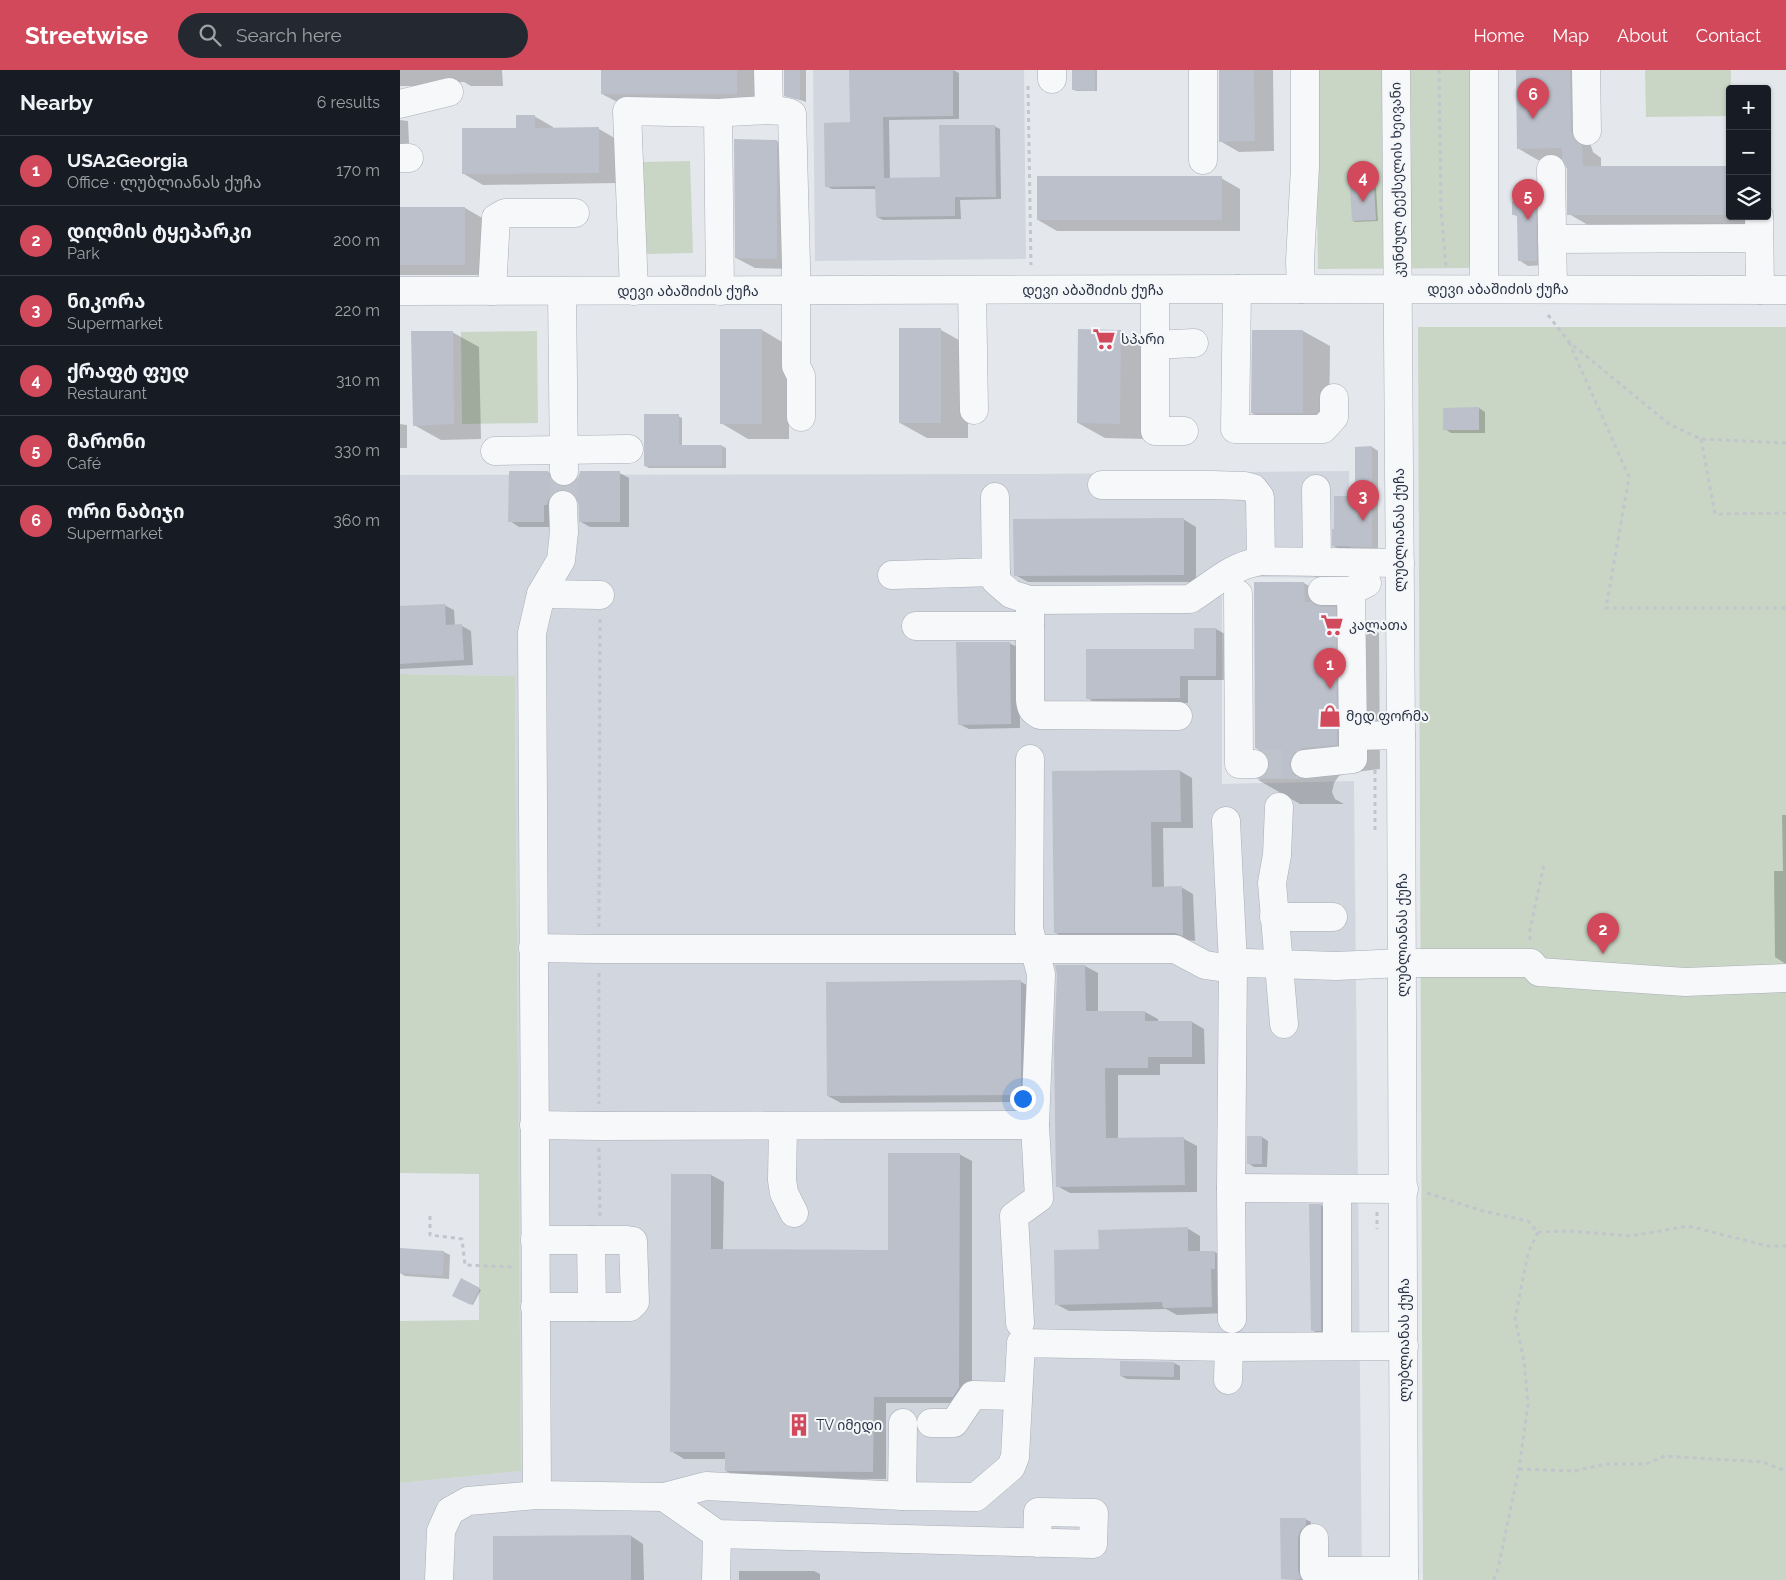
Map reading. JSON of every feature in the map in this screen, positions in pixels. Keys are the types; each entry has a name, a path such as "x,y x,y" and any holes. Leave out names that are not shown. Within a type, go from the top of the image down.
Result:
{"street":[{"path":"768,70 769,110"},
{"path":"1203,160 1204,70"},
{"path":"1301,289 1300,261 1305,167 1305,70"},
{"name":"კუნძულ ტექსელის ხეივანი","path":"1396,70 1398,290"},
{"path":"1484,70 1484,289"},
{"path":"1586,70 1587,132"},
{"path":"400,104 448,92"},
{"path":"634,291 627,111 718,113 769,110 789,111 792,114 796,366 801,376 801,417"},
{"path":"718,113 720,291"},
{"path":"1551,169 1553,289"},
{"path":"492,291 496,218 506,213 574,213"},
{"path":"1552,239 1759,227 1773,290"},
{"path":"1237,289 1235,428 1323,428 1334,417 1334,398"},
{"path":"972,290 974,410"},
{"path":"1155,290 1155,431 1184,431"},
{"name":"ლუბლიანას ქუჩა","path":"1398,290 1402,736 1404,1576"},
{"name":"დევი აბაშიძის ქუჩა","path":"400,291 1773,290"},
{"path":"562,291 564,460"},
{"path":"1155,345 1194,343"},
{"path":"495,450 564,460 629,449"},
{"path":"1102,485 1212,485 1253,488 1260,497 1261,561"},
{"path":"1316,489 1317,562"},
{"path":"995,497 996,581 1030,613 1030,707 1033,712 1040,715 1178,716"},
{"path":"537,1495 532,948 532,633 541,594 561,560 564,532 563,505"},
{"path":"916,626 1030,613 1190,599 1232,570 1244,564 1261,561 1317,562 1400,571"},
{"path":"1322,591 1351,591 1375,579 1400,571"},
{"path":"892,575 996,572"},
{"path":"1304,764 1353,760 1351,591"},
{"path":"541,594 600,595"},
{"path":"1238,594 1239,764 1254,764"},
{"path":"1353,736 1402,736"},
{"path":"1020,1323 1014,1216 1039,1198 1035,1126 1041,974 1030,929 1030,759"},
{"path":"1279,807 1278,855 1272,884 1284,1024"},
{"path":"1226,821 1233,964 1232,1320"},
{"path":"1274,917 1333,917"},
{"path":"532,948 1175,949 1205,965 1219,967 1246,963 1336,966 1402,963 1531,963 1539,972 1685,982 1786,978"},
{"path":"534,1125 1035,1126"},
{"path":"783,1126 782,1180 784,1193 794,1213"},
{"path":"1231,1188 1404,1189"},
{"path":"1337,1189 1337,1332"},
{"path":"535,1240 634,1241 635,1302 630,1307 535,1307"},
{"path":"592,1307 596,1240"},
{"path":"439,1580 441,1531 450,1511 468,1501 537,1495 664,1497 706,1486 902,1496 976,1497 1010,1466 1015,1457 1021,1344 1404,1346"},
{"path":"1228,1380 1229,1346"},
{"path":"930,1423 954,1423 973,1395 1018,1396"},
{"path":"902,1496 904,1423"},
{"path":"664,1497 718,1534 1037,1543"},
{"path":"716,1580 718,1534"},
{"path":"1314,1538 1314,1571 1404,1576"}],"path":[{"path":"1438,70 1441,209 1446,289"},
{"path":"1031,265 1044,76"},
{"path":"1548,315 1570,342 1669,424 1701,439 1786,443"},
{"path":"1570,342 1630,477 1606,608 1786,608"},
{"path":"1701,439 1715,514 1786,513"},
{"path":"596,1240 599,1126 600,595"},
{"path":"1531,963 1530,930 1544,864"},
{"path":"1404,1189 1419,1191 1483,1211 1528,1221 1538,1232 1570,1231 1631,1236 1688,1226 1768,1246 1786,1246"},
{"path":"430,1216 430,1235 462,1239 465,1265 535,1268"},
{"path":"1493,1580 1497,1573 1519,1469 1528,1404 1524,1361 1515,1319 1528,1253 1538,1232"},
{"path":"1519,1469 1574,1471 1606,1464 1646,1464 1665,1456 1763,1462 1786,1469"}],"shaded area":[{"path":"813,70 1024,70 1026,259 815,261"},
{"path":"1349,471 1351,578 1241,577 1222,586 1222,784 1354,781 1362,1580 400,1580 400,1483 521,1471 515,676 400,674 400,475 1032,474"}],"green space":[{"path":"1315,70 1475,70 1473,264 1468,268 1318,269"},
{"path":"1645,70 1731,70 1731,85 1726,85 1726,116 1646,117"},
{"path":"690,161 693,253 646,254 643,162"},
{"path":"1418,327 1786,327 1786,1580 1423,1580"},
{"path":"537,331 538,423 462,424 461,332"},
{"path":"400,674 515,676 521,1471 400,1483 400,1321 479,1320 479,1174 400,1173"}],"building":[{"path":"601,70 737,70 737,94 601,94"},
{"path":"784,70 800,70 800,100 784,96"},
{"path":"849,70 953,70 953,116 883,117 884,178 940,177 939,125 995,125 996,197 955,197 955,216 876,217 875,186 825,187 824,123 850,122"},
{"path":"1072,70 1095,70 1095,91 1072,90"},
{"path":"1219,70 1254,70 1255,141 1219,142"},
{"path":"1516,70 1570,70 1571,131 1574,139 1582,145 1583,166 1726,166 1726,215 1567,215 1567,169 1562,159 1562,148 1517,149"},
{"path":"516,115 535,115 535,128 599,127 599,173 462,174 462,128 516,128"},
{"path":"734,139 777,140 777,259 735,258"},
{"path":"1037,176 1222,176 1222,220 1037,220"},
{"path":"1374,185 1376,220 1352,221 1350,187"},
{"path":"1536,200 1537,261 1518,261 1517,215 1512,215 1512,201"},
{"path":"400,207 465,207 465,265 400,265"},
{"path":"899,328 941,328 941,423 899,423"},
{"path":"720,329 762,329 762,424 720,424"},
{"path":"1078,329 1121,330 1120,424 1077,423"},
{"path":"1252,330 1303,330 1303,413 1251,413"},
{"path":"411,331 453,331 454,424 413,426"},
{"path":"1479,407 1479,430 1443,430 1443,408"},
{"path":"644,414 679,414 679,445 722,445 722,466 644,466"},
{"path":"1372,446 1372,547 1332,546 1334,496 1355,496 1355,447"},
{"path":"509,471 548,471 551,479 557,485 564,487 572,484 578,478 580,471 620,471 620,522 579,522 579,505 576,497 571,491 563,489 554,492 549,498 547,505 544,505 544,522 508,522"},
{"path":"1184,518 1184,575 1014,576 1013,519"},
{"path":"1254,582 1304,582 1305,602 1311,602 1322,607 1336,607 1337,745 1303,748 1295,752 1291,758 1290,766 1293,774 1298,778 1305,779 1255,779 1262,777 1267,772 1270,764 1267,756 1261,750 1255,748"},
{"path":"445,604 446,625 462,624 464,660 400,664 400,606"},
{"path":"1194,628 1216,628 1216,676 1180,676 1180,698 1086,699 1086,649 1194,649"},
{"path":"956,642 1010,642 1011,724 958,725"},
{"path":"1180,770 1181,822 1151,822 1152,887 1182,886 1183,936 1175,933 1054,933 1052,771"},
{"path":"1055,965 1085,965 1086,1011 1145,1011 1145,1021 1192,1021 1192,1057 1148,1057 1148,1068 1105,1068 1106,1138 1184,1137 1185,1185 1056,1187 1054,1046 1057,975"},
{"path":"1021,980 1021,1095 827,1096 826,982"},
{"path":"1247,1136 1262,1136 1262,1164 1247,1164"},
{"path":"888,1153 960,1153 959,1387 953,1397 874,1397 873,1472 725,1471 725,1452 670,1452 671,1174 711,1174 711,1249 888,1250"},
{"path":"1309,1204 1321,1204 1321,1331 1311,1331"},
{"path":"1188,1227 1188,1251 1215,1251 1215,1269 1211,1269 1212,1307 1163,1308 1162,1302 1055,1305 1054,1250 1099,1249 1098,1230"},
{"path":"400,1248 444,1251 443,1276 400,1273"},
{"path":"461,1278 480,1288 471,1305 452,1296"},
{"path":"1120,1361 1174,1362 1174,1377 1120,1376"},
{"path":"1280,1518 1306,1518 1306,1525 1300,1531 1298,1538 1298,1571 1301,1579 1281,1579"},
{"path":"631,1535 631,1580 493,1580 493,1536"}],"tunnel":[{"path":"563,505 564,471"},
{"path":"1254,764 1305,764"}],"place":[{"name":"ორი ნაბიჯი","path":"1533,119"},
{"name":"ქრაფტ ფუდ","path":"1363,202"},
{"name":"მარონი","path":"1528,220"},
{"name":"სპარი","path":"1104,339"},
{"name":"ნიკორა","path":"1363,521"},
{"name":"კალათა","path":"1332,625"},
{"name":"USA2Georgia","path":"1330,689"},
{"name":"მედ ფორმა","path":"1330,716"},
{"name":"დიღმის ტყეპარკი","path":"1603,954"},
{"name":"TV იმედი","path":"799,1425"}]}
